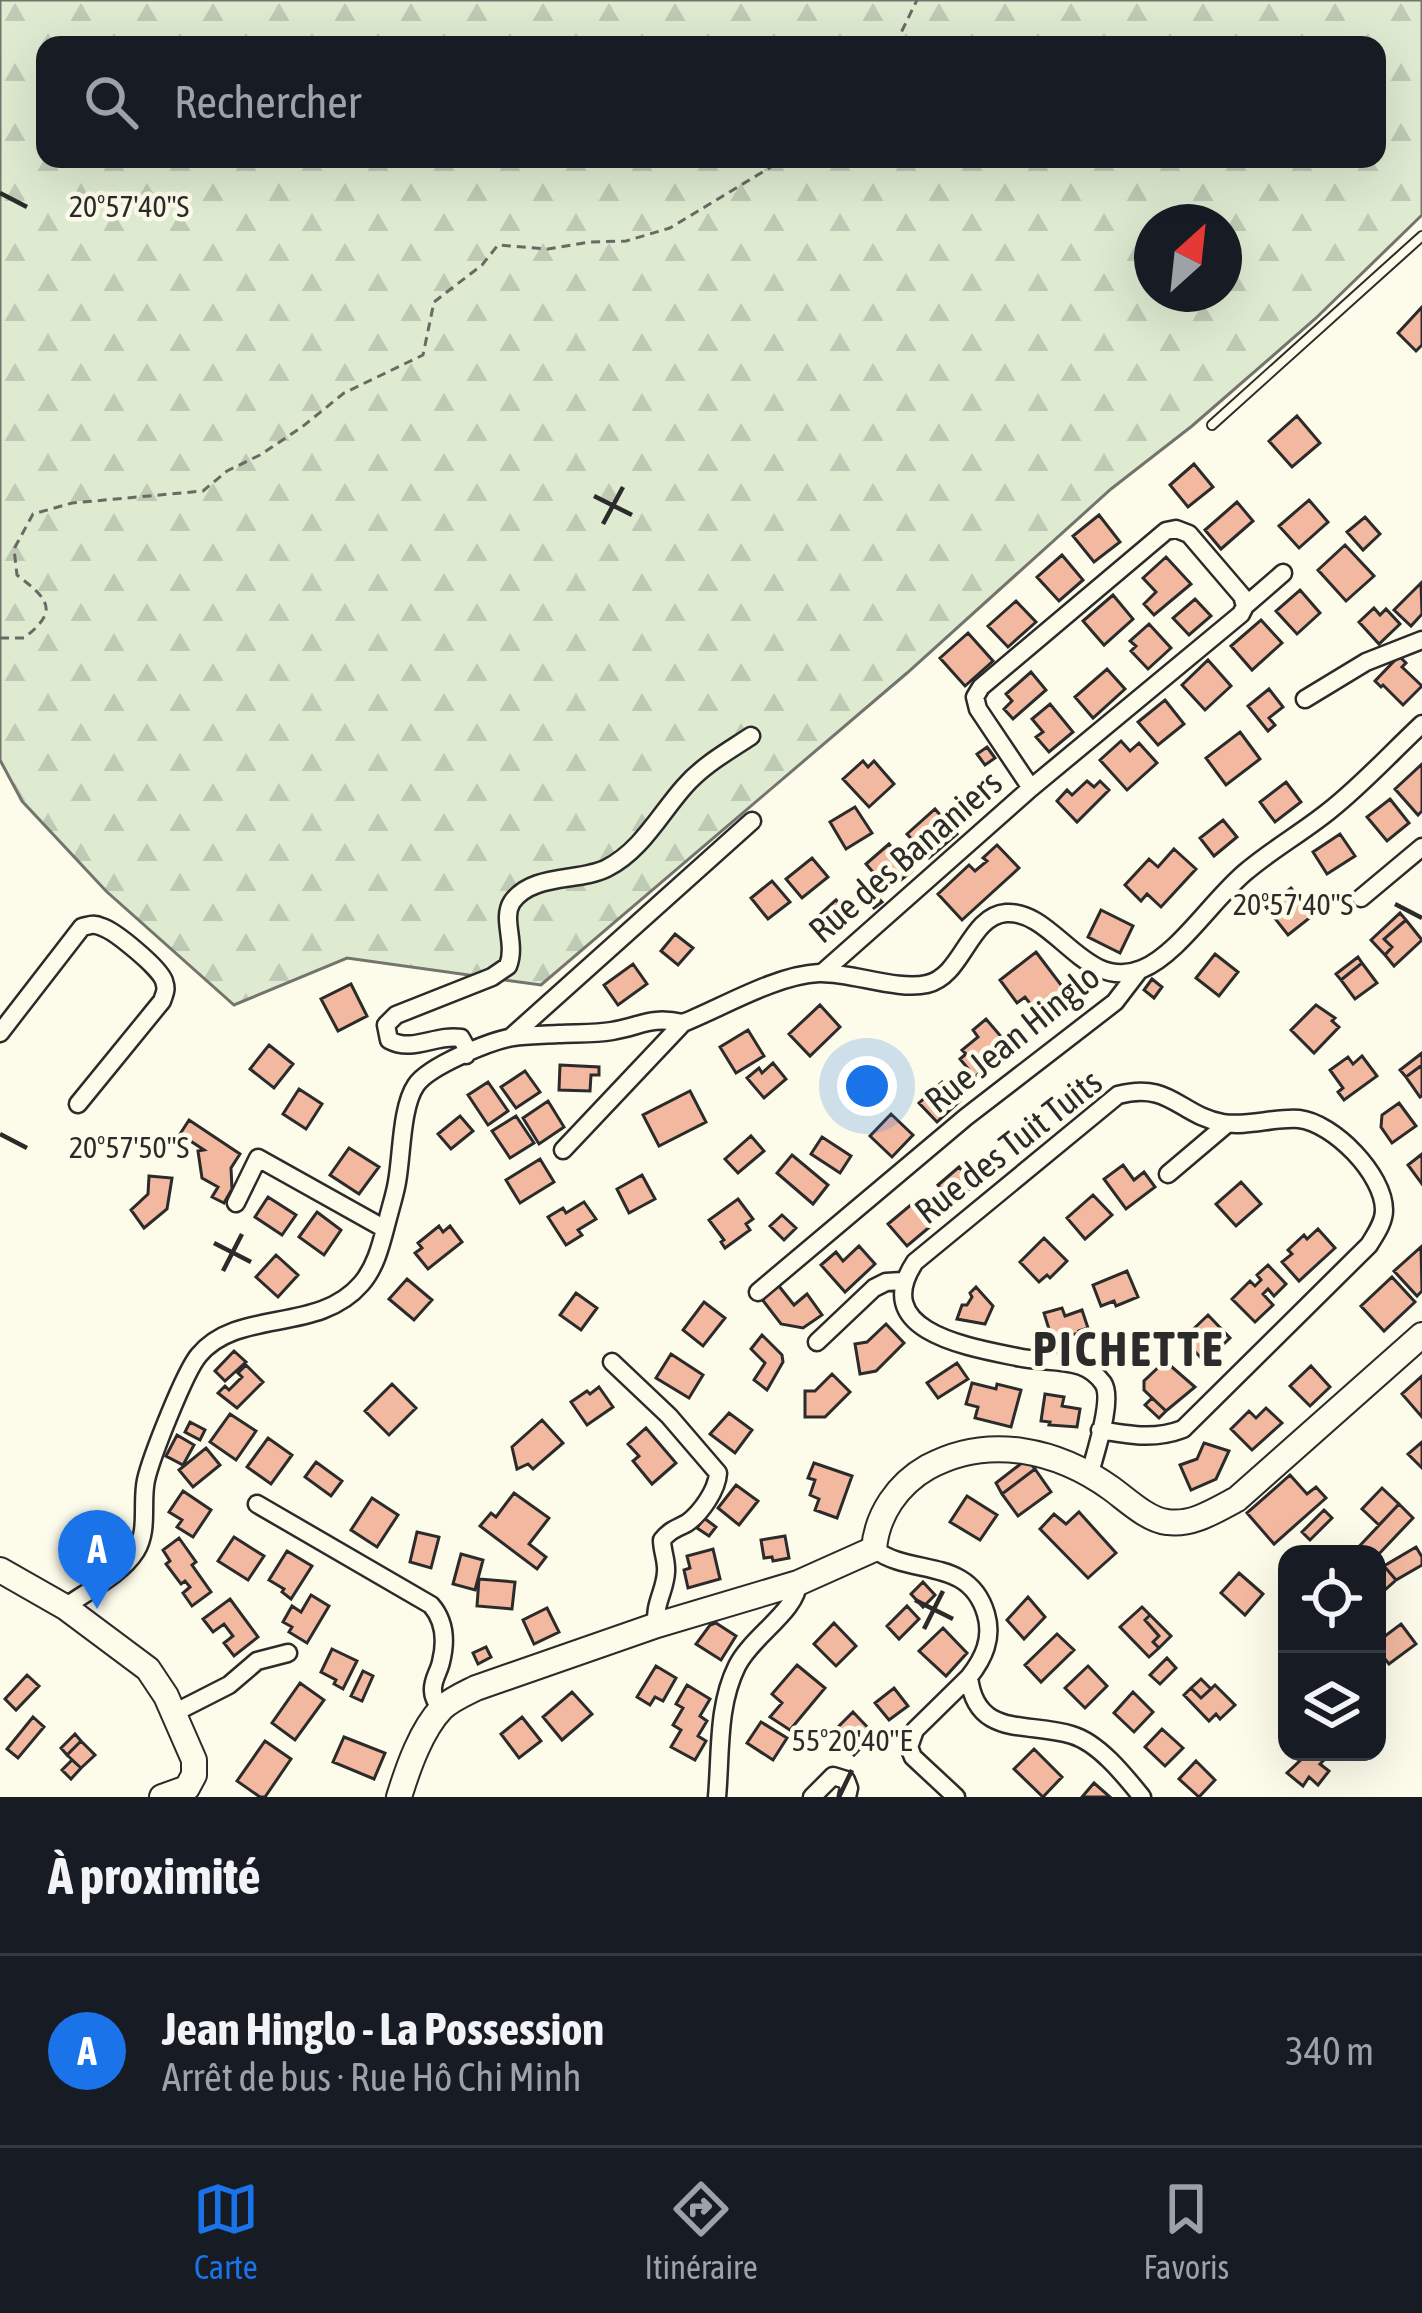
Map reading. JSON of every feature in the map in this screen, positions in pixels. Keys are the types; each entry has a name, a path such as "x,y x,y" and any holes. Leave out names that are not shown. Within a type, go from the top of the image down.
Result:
{"street":[{"name":"Rue des Bananiers","path":"822,973 1031,788 1241,614 1242,596 1189,534 1166,531 981,687 975,697 978,709 1031,788"},
{"path":"1245,606 1283,573"},
{"path":"1305,699 1366,662 1422,640"},
{"name":"Rue Jean Hinglo","path":"758,1292 966,1117 1115,1002 1138,972 1159,960 1246,871 1329,811 1422,724"},
{"path":"466,1055 460,1039 448,1036 399,1046 385,1034 386,1025 396,1015 492,977 508,966 513,945 509,908 516,898 548,882 596,873 621,860 706,765 751,736"},
{"path":"510,1038 752,821"},
{"path":"1361,898 1422,847"},
{"name":"Rue Jean Hinglo","path":"563,1150 683,1023 790,977 822,973 930,984 947,974 983,925 1001,913 1022,915 1098,968 1138,972"},
{"path":"0,1033 82,927 107,928 149,962 164,980 162,1000 78,1104"},
{"name":"Rue Jean Hinglo","path":"65,1607 136,1552 143,1532 150,1466 195,1358 213,1340 233,1331 336,1306 362,1283 380,1251 417,1084 438,1066 510,1038 615,1030 644,1021 683,1023"},
{"name":"Rue des Tuit Tuits","path":"818,1342 874,1288 902,1281 915,1262 1118,1095 1139,1089 1163,1094 1227,1124 1299,1119 1340,1137 1372,1175 1384,1209 1369,1245 1183,1429 1144,1437 1100,1430"},
{"path":"1168,1174 1227,1124"},
{"path":"236,1203 258,1158 385,1229"},
{"path":"902,1281 901,1299 912,1319 934,1336 1018,1358 1084,1367 1105,1385 1108,1396 1090,1473"},
{"path":"874,1549 881,1517 914,1474 944,1458 1002,1449 1030,1450 1062,1460 1165,1522 1189,1521 1213,1512 1237,1498 1422,1335"},
{"path":"612,1362 669,1416 718,1473 715,1489 690,1521 673,1528 662,1540 667,1565 655,1606 657,1625"},
{"path":"256,1504 431,1605 443,1626 441,1665 433,1693 441,1709"},
{"path":"399,1797 420,1744 441,1709 455,1698 657,1625 798,1583 874,1549"},
{"path":"874,1549 884,1557 945,1570 976,1590 988,1617 983,1658 915,1730 909,1747 956,1797"},
{"path":"0,1570 65,1607 148,1670 166,1696 194,1760 194,1775 187,1788 162,1797"},
{"path":"717,1797 730,1681 751,1643 794,1602 798,1583"},
{"path":"174,1714 229,1685 257,1661 288,1653"},
{"path":"969,1677 971,1698 984,1714 1003,1724 1076,1736 1142,1797"},
{"path":"812,1797 833,1776 846,1780 847,1797"}],"lane":[{"path":"1212,425 1422,236"}],"path":[{"path":"899,36 917,0"},
{"path":"0,638 24,638 43,623 47,608 40,593 17,575 14,549 33,514 72,502 203,491 227,471 302,427 344,393 423,355 434,302 482,265 499,245 548,249 626,242 670,228 769,168"}],"green space":[{"path":"0,0 1422,0 1422,215 1315,319 1111,489 907,673 541,985 347,958 234,1005 106,891 22,801 0,760"}],"building":[{"path":"1422,307 1422,345 1416,351 1398,333"},
{"path":"1297,416 1320,443 1292,467 1269,441"},
{"path":"1194,464 1213,487 1188,507 1170,485"},
{"path":"1309,500 1328,522 1299,548 1279,526"},
{"path":"1237,502 1253,521 1221,549 1205,530"},
{"path":"1099,515 1120,542 1094,562 1073,536"},
{"path":"1365,517 1380,534 1363,550 1347,532"},
{"path":"1345,545 1374,576 1346,601 1318,570"},
{"path":"1062,555 1083,580 1059,601 1037,577"},
{"path":"1166,557 1191,584 1154,615 1144,604 1156,592 1143,578"},
{"path":"1421,583 1422,614 1411,626 1394,610"},
{"path":"1300,590 1320,613 1297,634 1276,611"},
{"path":"1113,595 1133,619 1104,645 1083,621"},
{"path":"1195,599 1211,616 1189,635 1173,618"},
{"path":"1016,601 1036,622 1008,647 988,626"},
{"path":"1374,608 1380,615 1386,609 1400,624 1379,644 1359,622"},
{"path":"1261,620 1282,643 1252,670 1231,646"},
{"path":"1149,624 1171,648 1148,669 1131,651 1136,646 1130,641"},
{"path":"968,633 993,661 965,686 940,658"},
{"path":"1399,656 1406,663 1402,667 1422,686 1403,705 1375,681"},
{"path":"1208,660 1231,686 1205,710 1182,685"},
{"path":"1107,669 1125,689 1093,718 1075,697"},
{"path":"1031,672 1046,690 1013,719 1004,709 1012,701 1006,694"},
{"path":"1269,689 1283,707 1269,718 1275,725 1268,731 1248,706"},
{"path":"1165,700 1184,724 1158,745 1138,722"},
{"path":"1050,704 1073,732 1049,752 1036,737 1043,732 1032,719"},
{"path":"1240,732 1260,759 1226,785 1206,758"},
{"path":"1121,741 1130,751 1139,743 1157,763 1127,790 1100,760"},
{"path":"987,747 995,758 985,765 977,754"},
{"path":"863,761 868,767 874,761 894,784 869,807 843,779"},
{"path":"1422,764 1422,811 1418,815 1395,789"},
{"path":"1087,781 1094,787 1100,781 1109,790 1077,822 1057,801 1067,790 1072,795"},
{"path":"1286,782 1301,802 1275,822 1260,802"},
{"path":"1390,799 1409,823 1387,841 1367,817"},
{"path":"855,807 872,833 846,849 830,822"},
{"path":"935,809 957,834 929,858 907,834"},
{"path":"1223,820 1237,837 1214,856 1200,838"},
{"path":"1340,834 1355,856 1327,874 1313,852"},
{"path":"889,844 912,871 884,885 866,864"},
{"path":"997,845 1019,868 962,920 938,894 969,865 975,871"},
{"path":"1174,849 1196,869 1161,907 1147,894 1141,901 1125,885 1149,859 1158,867"},
{"path":"812,858 828,877 802,898 786,879"},
{"path":"772,881 790,902 768,919 751,898"},
{"path":"1291,888 1312,916 1288,935 1266,907"},
{"path":"872,891 882,902 874,908 864,897"},
{"path":"836,900 852,918 829,938 813,921"},
{"path":"1101,910 1133,926 1120,953 1088,937"},
{"path":"1400,913 1406,920 1384,939 1392,947 1385,955 1371,940"},
{"path":"1406,920 1422,940 1394,966 1385,955 1392,947 1384,939"},
{"path":"675,934 693,948 678,965 661,951"},
{"path":"1036,952 1074,1002 1046,1024 1025,997 1017,1003 1000,980"},
{"path":"1215,954 1238,972 1219,996 1196,978"},
{"path":"1358,957 1362,963 1341,980 1336,974"},
{"path":"1362,963 1377,983 1355,999 1341,980"},
{"path":"633,964 647,984 618,1005 604,985"},
{"path":"1152,979 1162,987 1154,998 1144,990"},
{"path":"351,984 367,1016 338,1031 321,999"},
{"path":"820,1005 840,1027 810,1056 789,1034"},
{"path":"1316,1005 1335,1018 1332,1021 1339,1027 1314,1053 1291,1030"},
{"path":"986,1019 1010,1047 975,1077 960,1059 966,1054 962,1050 978,1037 973,1030"},
{"path":"748,1030 764,1056 736,1073 720,1047"},
{"path":"269,1045 293,1064 274,1088 250,1069"},
{"path":"1422,1053 1422,1065 1406,1077 1400,1070"},
{"path":"1362,1056 1377,1076 1344,1100 1338,1092 1343,1088 1330,1070 1348,1057 1353,1064"},
{"path":"773,1063 786,1079 764,1098 747,1078"},
{"path":"560,1065 599,1067 599,1075 591,1075 590,1091 559,1090"},
{"path":"1422,1065 1422,1096 1420,1097 1406,1077"},
{"path":"525,1071 540,1092 516,1108 501,1087"},
{"path":"488,1082 508,1111 488,1125 468,1095"},
{"path":"942,1082 960,1101 937,1122 919,1103"},
{"path":"299,1089 322,1104 306,1129 283,1114"},
{"path":"690,1091 706,1122 659,1146 643,1115"},
{"path":"548,1101 564,1127 539,1144 523,1118"},
{"path":"1399,1103 1416,1126 1392,1143 1381,1127 1382,1115"},
{"path":"891,1114 913,1135 892,1157 870,1136"},
{"path":"460,1116 473,1131 451,1149 438,1134"},
{"path":"516,1116 534,1143 510,1158 492,1131"},
{"path":"189,1120 240,1154 231,1168 232,1189 224,1203 212,1197 218,1187 202,1178 198,1151 204,1150 180,1134"},
{"path":"751,1136 764,1151 738,1173 725,1159"},
{"path":"822,1137 851,1156 840,1173 811,1154"},
{"path":"349,1148 379,1167 359,1194 330,1175"},
{"path":"1422,1154 1422,1184 1408,1165"},
{"path":"792,1155 828,1185 813,1204 777,1173"},
{"path":"540,1159 554,1182 520,1203 506,1180"},
{"path":"1123,1165 1134,1180 1144,1172 1155,1187 1126,1209 1104,1179"},
{"path":"959,1167 974,1185 953,1203 938,1185"},
{"path":"642,1175 655,1199 629,1213 617,1189"},
{"path":"149,1176 172,1178 167,1209 144,1228 131,1210 148,1194"},
{"path":"1241,1182 1261,1204 1236,1226 1216,1204"},
{"path":"1093,1195 1112,1215 1085,1239 1067,1218"},
{"path":"268,1197 296,1215 282,1235 255,1217"},
{"path":"738,1199 753,1219 746,1224 750,1230 725,1248 709,1220"},
{"path":"584,1202 596,1219 566,1245 548,1217"},
{"path":"913,1203 932,1225 907,1246 888,1224"},
{"path":"317,1212 341,1230 324,1255 299,1237"},
{"path":"782,1215 796,1228 784,1240 770,1226"},
{"path":"439,1226 443,1232 450,1226 462,1242 428,1269 415,1253 422,1248 418,1243"},
{"path":"1318,1229 1335,1248 1299,1281 1282,1262 1304,1235 1307,1239"},
{"path":"1044,1238 1067,1261 1039,1282 1020,1262"},
{"path":"859,1246 875,1264 845,1292 821,1265 836,1252 843,1261"},
{"path":"1421,1247 1422,1291 1417,1296 1394,1271"},
{"path":"276,1255 298,1275 278,1297 256,1277"},
{"path":"1268,1265 1286,1284 1274,1296 1268,1289 1263,1294 1273,1305 1255,1322 1232,1299 1250,1281 1255,1286 1261,1280 1257,1275"},
{"path":"1127,1271 1138,1297 1101,1306 1093,1285"},
{"path":"1392,1277 1415,1302 1384,1331 1361,1306"},
{"path":"407,1279 432,1300 414,1320 389,1299"},
{"path":"778,1285 794,1305 807,1294 822,1315 803,1328 781,1324 761,1298"},
{"path":"976,1287 993,1306 985,1324 957,1319"},
{"path":"576,1293 597,1308 581,1330 560,1315"},
{"path":"704,1302 725,1318 703,1346 683,1330"},
{"path":"1062,1308 1065,1316 1082,1310 1088,1328 1052,1339 1044,1313"},
{"path":"1208,1315 1230,1338 1205,1362 1183,1339"},
{"path":"886,1324 904,1343 876,1371 860,1374 855,1344 867,1342"},
{"path":"762,1335 783,1362 767,1390 754,1380 765,1363 751,1349"},
{"path":"234,1351 246,1362 225,1381 215,1371"},
{"path":"671,1354 703,1375 689,1398 656,1378"},
{"path":"1165,1361 1195,1387 1166,1411 1144,1390 1144,1381"},
{"path":"957,1363 968,1379 938,1398 927,1383"},
{"path":"246,1365 263,1382 237,1408 218,1393 225,1386 229,1390 242,1377 238,1373"},
{"path":"1311,1366 1330,1387 1310,1406 1290,1386"},
{"path":"832,1374 850,1392 825,1417 805,1417 805,1391 815,1391"},
{"path":"1422,1376 1422,1417 1402,1394"},
{"path":"972,1383 1021,1390 1011,1427 975,1418 978,1407 966,1404"},
{"path":"392,1384 416,1408 389,1435 365,1411"},
{"path":"599,1387 613,1407 587,1425 571,1402"},
{"path":"1045,1394 1064,1397 1062,1406 1080,1409 1077,1427 1041,1421"},
{"path":"1152,1398 1166,1411 1159,1418 1145,1405"},
{"path":"1266,1408 1282,1423 1252,1450 1231,1429 1249,1411 1256,1418"},
{"path":"729,1413 752,1430 735,1453 710,1434"},
{"path":"230,1414 256,1431 236,1460 210,1442"},
{"path":"542,1420 563,1443 533,1469 528,1464 517,1469 512,1447"},
{"path":"190,1422 205,1430 200,1440 185,1432"},
{"path":"646,1428 676,1463 652,1484 633,1461 639,1456 628,1444"},
{"path":"177,1435 194,1445 183,1465 166,1456"},
{"path":"268,1438 292,1455 271,1484 247,1467"},
{"path":"1422,1442 1422,1468 1408,1454"},
{"path":"1204,1443 1229,1451 1216,1479 1191,1490 1180,1465 1197,1459"},
{"path":"206,1448 220,1465 193,1487 179,1470"},
{"path":"1027,1459 1035,1469 1002,1494 996,1483"},
{"path":"316,1462 342,1481 331,1496 305,1477"},
{"path":"814,1463 852,1476 837,1518 815,1510 819,1499 810,1495 815,1480 808,1478"},
{"path":"1035,1469 1051,1492 1018,1516 1002,1494"},
{"path":"1290,1475 1307,1494 1316,1487 1326,1498 1274,1544 1247,1513"},
{"path":"736,1485 758,1501 739,1525 718,1508"},
{"path":"1382,1488 1399,1504 1379,1525 1362,1509"},
{"path":"183,1491 211,1510 193,1537 177,1527 182,1520 169,1512"},
{"path":"514,1493 549,1518 529,1544 546,1557 537,1569 480,1526 491,1513 496,1517"},
{"path":"967,1496 997,1515 980,1540 950,1522"},
{"path":"372,1498 398,1515 377,1547 351,1530"},
{"path":"1399,1504 1413,1518 1386,1546 1360,1545"},
{"path":"1324,1510 1332,1518 1310,1540 1302,1532"},
{"path":"1079,1512 1116,1553 1088,1578 1040,1529 1054,1514 1066,1524"},
{"path":"704,1518 716,1527 709,1536 697,1528"},
{"path":"417,1532 439,1537 431,1568 410,1562"},
{"path":"785,1536 789,1558 764,1558 761,1540"},
{"path":"234,1537 264,1556 248,1580 218,1561"},
{"path":"179,1538 211,1592 192,1606 183,1593 190,1587 185,1581 181,1584 166,1564 170,1561 163,1550"},
{"path":"1416,1547 1422,1557 1422,1565 1396,1580 1386,1565"},
{"path":"713,1549 720,1579 688,1588 687,1556"},
{"path":"287,1551 312,1566 291,1599 269,1580"},
{"path":"461,1554 483,1560 475,1590 453,1584"},
{"path":"1386,1568 1396,1580 1386,1589"},
{"path":"1239,1573 1263,1594 1245,1615 1221,1593"},
{"path":"479,1579 515,1582 512,1609 477,1606"},
{"path":"923,1582 935,1595 923,1607 911,1594"},
{"path":"311,1595 329,1606 307,1643 283,1622 292,1606 301,1612"},
{"path":"1028,1597 1045,1617 1024,1639 1007,1620"},
{"path":"230,1599 258,1637 234,1656 224,1643 233,1636 224,1624 213,1632 203,1619"},
{"path":"907,1606 919,1619 899,1639 887,1626"},
{"path":"1142,1607 1150,1615 1145,1620 1159,1636 1153,1642 1159,1648 1149,1657 1120,1627"},
{"path":"547,1608 559,1632 534,1644 523,1620"},
{"path":"1150,1615 1171,1636 1159,1648 1153,1642 1159,1636 1145,1620"},
{"path":"716,1623 736,1636 721,1660 696,1644"},
{"path":"834,1623 856,1646 836,1666 814,1644"},
{"path":"1401,1624 1416,1644 1389,1664 1386,1635"},
{"path":"943,1628 967,1653 946,1676 919,1651"},
{"path":"1057,1634 1074,1650 1041,1682 1025,1665"},
{"path":"486,1647 491,1657 478,1664 473,1653"},
{"path":"332,1649 357,1661 343,1689 321,1672"},
{"path":"1167,1658 1176,1668 1160,1684 1150,1675"},
{"path":"797,1665 825,1688 790,1730 770,1717 782,1703 772,1694"},
{"path":"656,1666 676,1678 663,1701 655,1697 650,1705 637,1697"},
{"path":"1088,1666 1107,1686 1085,1708 1065,1688"},
{"path":"363,1671 373,1676 362,1701 351,1696"},
{"path":"27,1675 39,1686 16,1710 5,1699"},
{"path":"1201,1679 1211,1689 1201,1698 1191,1688"},
{"path":"300,1683 324,1700 295,1740 272,1723"},
{"path":"687,1685 710,1699 700,1716 707,1721 698,1736 706,1741 695,1760 671,1747 681,1730 673,1725 683,1708 676,1704"},
{"path":"1215,1685 1235,1705 1220,1719 1216,1714 1209,1721 1184,1695 1191,1688 1201,1698"},
{"path":"894,1688 908,1706 889,1720 875,1703"},
{"path":"572,1692 592,1714 562,1740 543,1717"},
{"path":"1133,1692 1153,1712 1134,1732 1114,1713"},
{"path":"853,1712 874,1734 854,1755 832,1733"},
{"path":"33,1717 44,1727 18,1758 7,1749"},
{"path":"522,1717 541,1741 519,1758 501,1734"},
{"path":"761,1722 787,1738 773,1760 747,1743"},
{"path":"1162,1729 1183,1748 1165,1766 1145,1747"},
{"path":"75,1734 81,1741 67,1755 61,1748"},
{"path":"344,1737 385,1753 374,1779 333,1762"},
{"path":"81,1741 95,1755 81,1768 67,1755"},
{"path":"265,1741 291,1759 265,1797 260,1797 237,1781"},
{"path":"1034,1749 1062,1777 1043,1797 1014,1769"},
{"path":"72,1760 81,1768 71,1779 62,1770"},
{"path":"1196,1761 1215,1780 1199,1797 1179,1779"},
{"path":"1300,1761 1323,1761 1320,1764 1329,1771 1318,1785 1309,1777 1303,1786 1287,1773"},
{"path":"1094,1783 1110,1797 1082,1797"}],"place":[{"name":"Jean Hinglo - La Possession","path":"97,1609"}],"district":[{"name":"PICHETTE","path":"1129,1349"}]}
